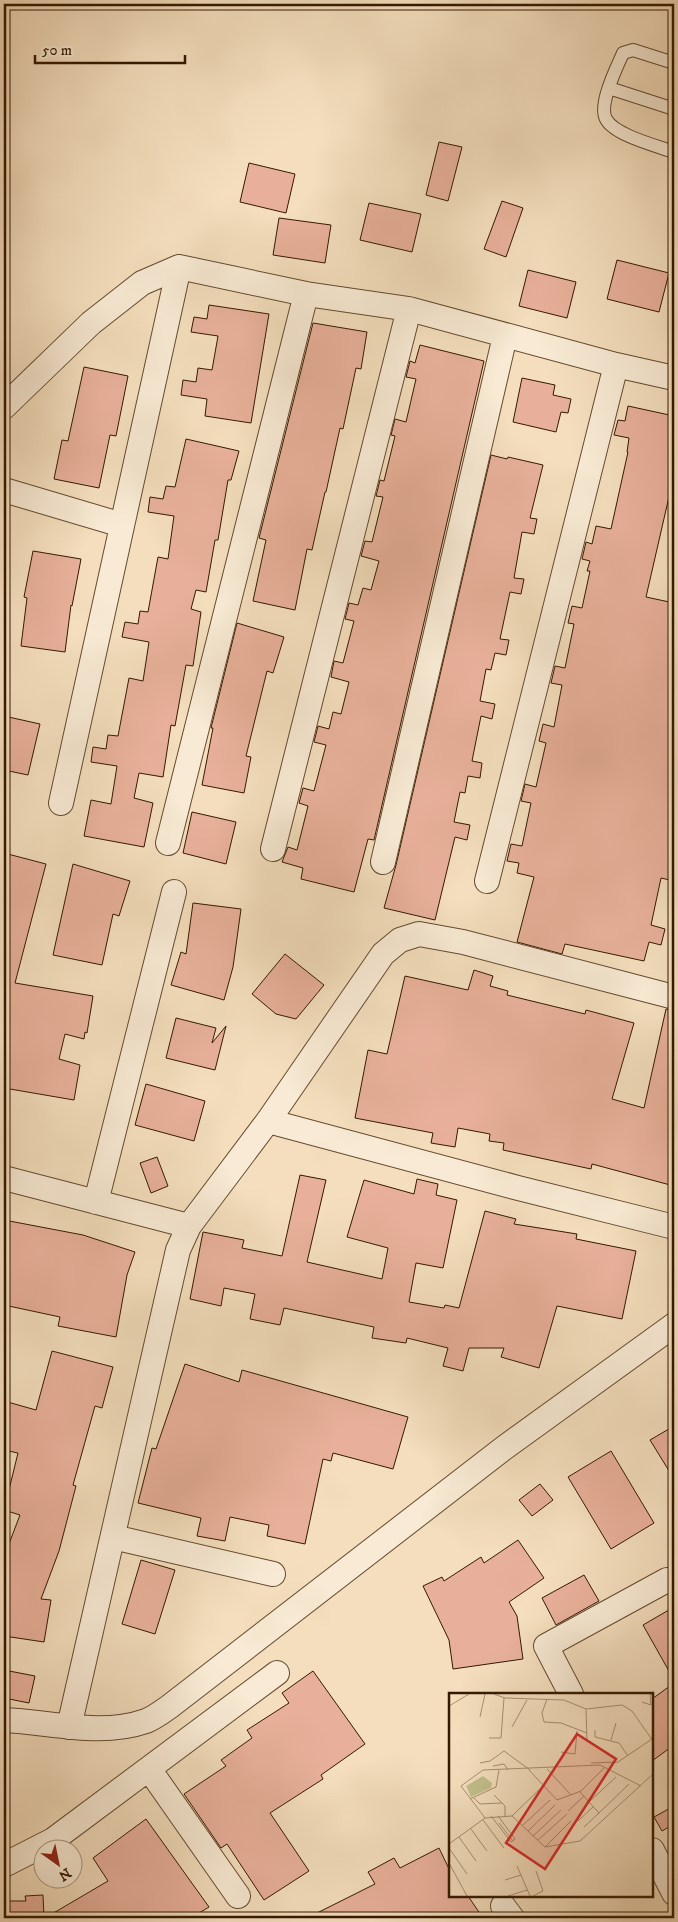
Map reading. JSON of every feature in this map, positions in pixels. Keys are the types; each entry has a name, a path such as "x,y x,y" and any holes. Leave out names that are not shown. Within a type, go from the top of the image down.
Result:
{"street":[{"path":"61,803 179,267"},
{"path":"4,407 91,323 142,283 179,267 306,294 409,309 616,366 674,378"},
{"path":"168,843 306,294"},
{"path":"273,848 409,309"},
{"path":"383,862 505,336"},
{"path":"487,881 616,366"},
{"path":"4,490 122,525"},
{"path":"96,1202 174,892"},
{"path":"70,1727 178,1250 189,1226 268,1121 383,954 400,940 419,934 463,942 674,997"},
{"path":"268,1121 674,1227"},
{"path":"4,1178 189,1226"},
{"path":"4,1720 70,1727 119,1728 148,1721 169,1707 504,1448 674,1325"},
{"path":"113,1536 274,1574"},
{"path":"570,1693 546,1646 667,1580 674,1580"},
{"path":"4,1865 53,1840 277,1673"},
{"path":"149,1769 238,1896"},
{"path":"653,1852 674,1894"}],"lane":[{"path":"674,63 633,50 623,53 604,104 605,118 612,127 646,143 674,152"},
{"path":"609,88 674,109"}],"building":[{"path":"439,142 462,147 448,201 426,195"},
{"path":"249,163 295,174 286,213 240,202"},
{"path":"502,201 523,208 506,257 484,249"},
{"path":"369,203 421,214 412,252 360,240"},
{"path":"279,218 331,225 325,263 273,255"},
{"path":"617,260 669,273 659,312 607,299"},
{"path":"528,270 576,282 567,318 519,306"},
{"path":"209,305 269,314 251,423 205,416 207,399 181,395 183,380 196,382 198,368 212,370 218,336 191,332 194,317 207,319"},
{"path":"313,323 367,332 361,369 356,368 343,429 340,428 312,550 307,549 295,610 253,601 266,540 259,538"},
{"path":"420,345 484,361 374,840 368,839 354,892 301,879 303,868 282,862 288,847 297,850 308,806 299,803 303,788 314,791 326,745 314,742 318,726 329,729 333,712 341,714 349,682 331,677 334,661 343,663 354,621 345,619 349,603 358,605 363,588 371,590 379,561 361,556 365,541 372,542 383,497 376,496 380,480 384,481 395,436 391,435 395,419 406,422 416,379 406,377 410,361 415,363"},
{"path":"84,367 128,376 116,436 110,435 99,488 54,479 62,440 68,441"},
{"path":"522,378 555,385 553,395 571,399 568,413 561,412 556,432 513,422"},
{"path":"628,406 674,416 674,475 646,597 674,603 674,881 661,878 651,925 665,929 661,945 649,942 644,961 565,944 562,954 517,942 534,877 517,873 519,863 507,861 511,844 522,846 531,803 521,801 525,784 536,787 546,743 539,741 543,724 554,727 562,685 551,683 555,666 565,668 574,624 568,623 572,606 582,608 590,571 587,571 590,561 582,559 586,542 592,544 596,526 611,529 628,452 629,438 614,435 618,420 625,421"},
{"path":"186,439 239,451 231,480 228,480 218,540 215,540 206,592 196,590 191,609 201,612 193,666 186,665 175,726 171,725 163,777 139,773 134,798 153,803 144,847 84,836 91,800 111,804 117,766 91,762 93,747 106,749 108,735 118,736 129,678 143,681 149,642 122,637 125,622 138,624 140,611 148,612 158,557 168,559 174,516 148,512 150,497 163,499 166,486 175,487"},
{"path":"491,455 543,465 530,518 537,519 534,534 522,532 514,578 524,579 521,594 510,592 500,639 509,640 506,655 495,653 491,670 486,669 480,701 495,704 492,719 481,716 472,761 482,763 480,778 468,776 465,793 460,792 454,822 470,825 467,840 455,837 435,920 384,908 396,865"},
{"path":"33,551 81,559 71,605 65,652 21,646 27,598 24,597"},
{"path":"237,623 284,637 273,673 267,671 246,756 251,757 244,793 202,785 213,728 211,728"},
{"path":"4,716 40,724 28,775 4,770"},
{"path":"192,812 236,822 226,864 183,853"},
{"path":"4,853 46,864 15,983 93,996 87,1033 85,1032 84,1039 65,1034 59,1059 80,1065 74,1100 4,1088"},
{"path":"73,864 130,881 119,916 113,914 102,965 53,955"},
{"path":"193,903 241,909 233,967 224,1000 171,985 181,952 186,954"},
{"path":"285,954 324,985 296,1019 276,1014 252,994"},
{"path":"474,970 493,976 490,986 508,991 507,995 585,1014 586,1010 634,1023 612,1099 644,1108 666,1009 674,1010 674,1186 592,1164 591,1169 503,1150 504,1143 489,1141 490,1134 458,1128 455,1147 431,1143 433,1133 355,1118 368,1050 387,1054 405,976 468,990"},
{"path":"176,1018 216,1028 212,1043 226,1026 215,1070 166,1058"},
{"path":"146,1084 205,1101 194,1141 135,1125"},
{"path":"157,1157 168,1186 151,1193 140,1163"},
{"path":"300,1175 326,1180 307,1262 382,1279 388,1248 347,1237 364,1180 414,1194 417,1179 438,1184 436,1195 457,1200 443,1268 416,1263 409,1302 444,1308 445,1305 459,1308 485,1211 516,1219 514,1224 577,1234 576,1239 636,1251 622,1319 557,1306 539,1368 501,1357 504,1348 469,1348 463,1371 443,1366 448,1348 407,1338 406,1343 372,1338 374,1327 284,1308 280,1325 250,1319 255,1294 224,1288 221,1306 190,1299 203,1232 244,1240 242,1248 282,1256"},
{"path":"4,1220 83,1235 135,1252 127,1275 116,1337 58,1326 60,1317 4,1305"},
{"path":"52,1351 113,1367 102,1408 95,1406 73,1485 76,1486 59,1551 41,1599 51,1600 44,1642 4,1636 4,1557 20,1515 4,1510 18,1453 4,1450 4,1401 36,1410"},
{"path":"185,1364 239,1382 242,1370 408,1417 393,1469 333,1453 331,1461 323,1459 305,1544 267,1536 269,1525 230,1517 225,1541 197,1536 201,1518 138,1503 152,1448 156,1449"},
{"path":"674,1426 674,1479 650,1440"},
{"path":"611,1451 654,1523 611,1549 568,1477"},
{"path":"540,1484 553,1500 532,1516 519,1500"},
{"path":"518,1540 544,1578 509,1602 517,1616 523,1659 453,1669 449,1640 423,1586 442,1577 444,1581 481,1557 484,1563"},
{"path":"141,1560 175,1570 155,1634 122,1624"},
{"path":"584,1575 599,1601 556,1625 542,1598"},
{"path":"674,1607 674,1680 643,1625"},
{"path":"4,1670 35,1676 29,1703 4,1698"},
{"path":"313,1671 365,1744 321,1775 323,1779 270,1813 309,1871 264,1900 227,1844 221,1848 184,1794 226,1766 221,1760 252,1738 247,1730 289,1703 282,1693"},
{"path":"674,1683 674,1745 653,1760 653,1698"},
{"path":"674,1806 674,1824 662,1831 654,1817"},
{"path":"146,1819 209,1907 191,1918 45,1918 108,1881 93,1858"},
{"path":"439,1848 449,1869 449,1897 469,1897 483,1918 307,1918 375,1884 368,1872 394,1858 400,1868"},
{"path":"43,1895 44,1918 4,1918 4,1901 26,1901 25,1896"}]}
